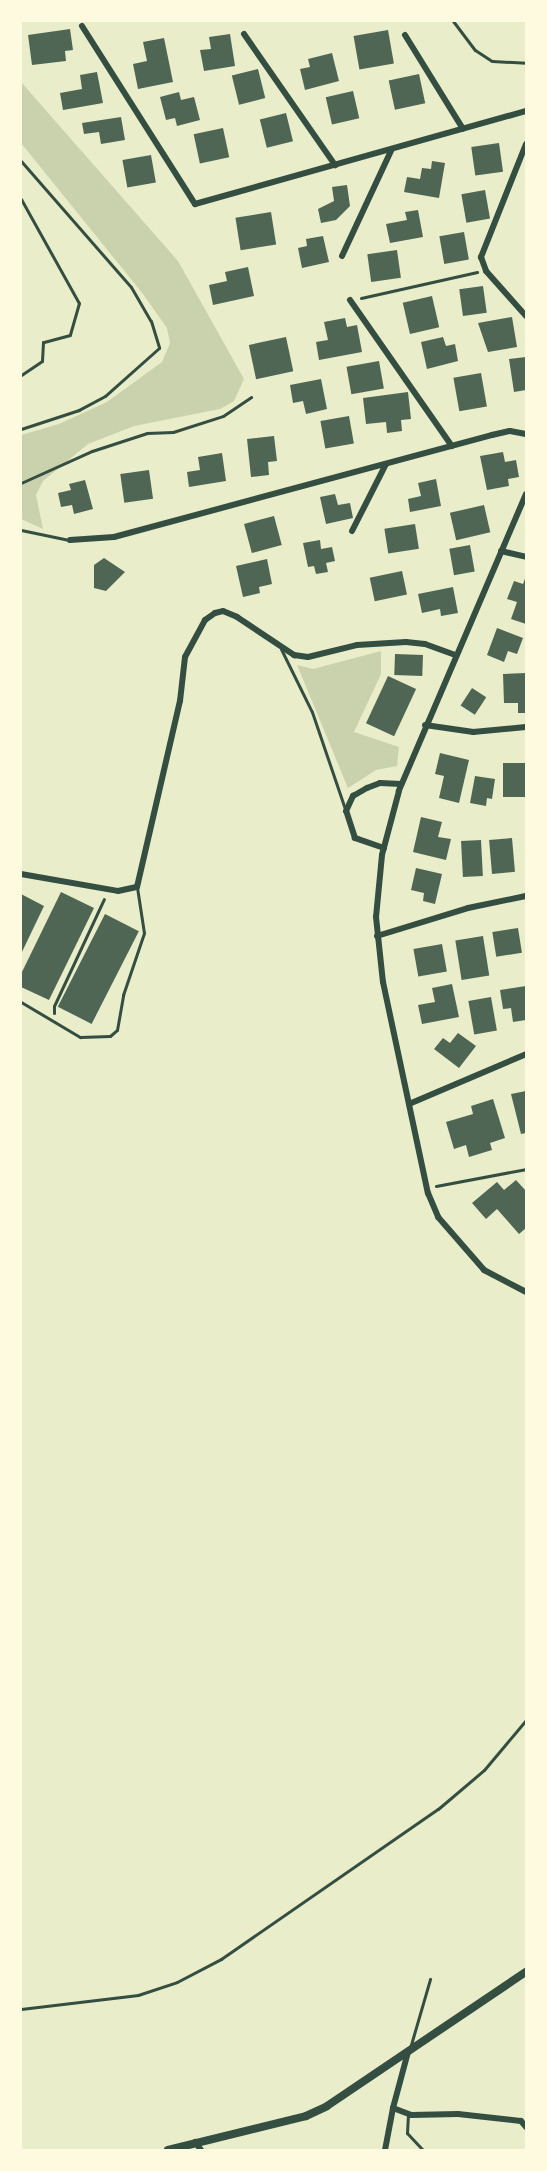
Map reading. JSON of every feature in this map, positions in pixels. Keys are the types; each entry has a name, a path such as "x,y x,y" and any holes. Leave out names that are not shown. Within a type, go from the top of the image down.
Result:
{"street":[{"path":"82,26 195,204 526,111"},
{"path":"244,34 335,165"},
{"path":"405,35 463,129"},
{"path":"526,144 485,241 481,257 486,271 526,316"},
{"path":"342,256 392,149"},
{"path":"350,300 452,446"},
{"path":"70,540 114,537 510,431 526,434"},
{"path":"352,531 386,464"},
{"path":"526,494 401,784 377,884 377,936 426,1187 438,1218 483,1270 526,1292"},
{"path":"501,551 526,557"},
{"path":"21,874 109,890 137,887 175,723 186,657 205,620 224,611 280,648 308,657 357,645 406,642 425,644 456,655"},
{"path":"425,725 473,732 526,727"},
{"path":"384,848 355,838 346,811 353,796 367,788 380,783 401,784"},
{"path":"377,936 468,909 526,896"},
{"path":"409,1104 526,1054"},
{"path":"168,2150 306,2116 408,2052 526,1972"},
{"path":"385,2150 393,2108 408,2052"},
{"path":"393,2108 408,2114 490,2117 521,2121 526,2127"},
{"path":"195,2142 201,2150"}],"lane":[{"path":"453,21 475,50 492,61 526,63"},
{"path":"21,161 130,287 151,321 159,348 105,396 79,410 21,429"},
{"path":"21,483 103,447 223,416 250,397"},
{"path":"21,530 70,540"},
{"path":"280,648 308,704 346,811"},
{"path":"21,1002 54,1024 80,1037 110,1036 117,1030 123,995 144,933 137,887"},
{"path":"21,2009 138,1995 177,1982 220,1959 438,1809 484,1770 526,1720"},
{"path":"408,2052 430,1979"},
{"path":"408,2114 407,2133 423,2150"}],"path":[{"path":"21,199 79,303 70,335 43,342 42,361 21,375"},
{"path":"350,300 486,271"},
{"path":"54,1024 54,1006 109,890"},
{"path":"426,1187 525,1171 526,1158"}],"green space":[{"path":"21,82 178,261 244,379 234,401 220,409 134,426 88,444 43,481 36,495 43,529 21,519 21,435 59,424 107,402 162,362 170,343 167,328 143,294 21,143"},
{"path":"381,651 381,674 354,732 399,747 397,766 376,770 348,788 297,665 313,669"}],"building":[{"path":"70,29 73,50 65,51 66,61 32,65 28,35"},
{"path":"388,30 394,63 359,70 354,36"},
{"path":"230,34 235,66 204,71 200,50 211,49 209,37"},
{"path":"164,38 173,82 138,89 133,64 147,61 143,42"},
{"path":"332,53 339,81 305,90 300,69 310,67 308,59"},
{"path":"258,69 265,98 239,105 232,76"},
{"path":"97,72 103,103 63,110 60,93 82,89 80,75"},
{"path":"419,74 425,103 395,110 389,80"},
{"path":"353,91 359,118 332,125 326,97"},
{"path":"179,92 181,100 194,97 200,120 177,126 175,118 166,120 160,97"},
{"path":"286,113 293,141 267,148 260,120"},
{"path":"121,117 125,140 101,144 99,132 84,134 82,123"},
{"path":"223,128 229,157 200,164 194,134"},
{"path":"499,143 503,172 475,176 471,147"},
{"path":"151,155 156,183 127,188 122,160"},
{"path":"432,161 445,163 439,198 404,192 407,177 420,179 422,168 431,169"},
{"path":"347,185 350,206 336,220 321,223 318,209 334,201 332,187"},
{"path":"485,190 490,219 466,223 461,194"},
{"path":"418,210 423,237 390,243 386,224 407,220 405,212"},
{"path":"271,212 276,245 241,250 235,218"},
{"path":"464,232 469,260 444,264 439,236"},
{"path":"323,236 329,262 302,268 298,248 307,246 306,239"},
{"path":"397,250 401,278 371,282 367,254"},
{"path":"248,267 254,296 213,305 209,285 227,281 225,272"},
{"path":"483,286 487,313 463,316 459,289"},
{"path":"432,296 439,327 410,334 403,303"},
{"path":"512,317 517,347 488,352 478,323"},
{"path":"345,318 347,327 357,325 362,352 319,360 316,342 328,340 324,322"},
{"path":"286,337 293,371 256,379 249,345"},
{"path":"443,337 446,346 455,344 458,361 427,369 421,342"},
{"path":"526,357 526,390 514,392 509,359"},
{"path":"379,361 384,389 351,394 347,367"},
{"path":"481,373 487,406 459,411 453,378"},
{"path":"321,379 327,409 306,414 303,401 293,403 290,385"},
{"path":"408,392 411,419 401,420 402,431 387,433 386,422 366,424 363,398"},
{"path":"349,416 354,444 325,449 320,421"},
{"path":"274,436 277,461 268,462 269,475 251,477 247,439"},
{"path":"503,452 505,462 516,460 519,477 508,479 509,486 487,490 480,456"},
{"path":"222,453 226,481 189,487 187,472 200,470 198,457"},
{"path":"149,470 153,499 124,503 120,474"},
{"path":"436,479 441,506 410,512 408,499 421,496 418,483"},
{"path":"85,480 93,509 74,514 72,505 61,507 58,493 71,490 69,484"},
{"path":"335,494 338,505 350,503 353,518 326,524 320,497"},
{"path":"484,505 490,532 456,540 450,513"},
{"path":"274,516 282,545 252,553 244,524"},
{"path":"415,524 419,549 388,554 384,529"},
{"path":"320,540 321,549 332,547 335,561 326,563 328,572 316,574 314,566 308,567 303,543"},
{"path":"470,545 475,572 454,575 449,549"},
{"path":"104,558 125,572 106,591 94,588 94,565"},
{"path":"267,559 272,584 259,587 260,593 243,597 236,566"},
{"path":"402,571 407,594 375,601 370,578"},
{"path":"526,576 526,624 511,619 517,602 507,599 514,581 523,584"},
{"path":"453,587 458,613 441,616 440,609 422,613 418,594"},
{"path":"497,628 523,638 517,654 508,651 504,662 487,655"},
{"path":"395,654 423,655 422,676 394,675"},
{"path":"526,673 526,713 518,713 518,703 504,703 503,674"},
{"path":"388,676 416,689 394,736 366,723"},
{"path":"472,688 486,697 475,715 461,706"},
{"path":"440,753 469,760 459,803 439,798 444,776 435,774"},
{"path":"503,763 526,763 526,797 503,797"},
{"path":"475,776 495,779 492,799 487,798 486,806 470,803"},
{"path":"421,817 442,822 438,837 451,839 446,860 413,852"},
{"path":"512,838 515,872 492,874 489,840"},
{"path":"481,840 483,876 463,877 461,841"},
{"path":"416,868 442,874 435,904 423,901 424,893 411,890"},
{"path":"61,892 94,908 49,1000 21,987 21,974"},
{"path":"21,894 44,906 21,954"},
{"path":"105,914 139,931 92,1024 58,1007"},
{"path":"518,928 522,953 496,957 492,932"},
{"path":"483,936 489,976 462,980 455,940"},
{"path":"442,944 447,972 418,977 413,949"},
{"path":"452,984 459,1017 422,1024 418,1005 435,1002 432,988"},
{"path":"526,986 526,1020 513,1022 511,1008 503,1009 500,990"},
{"path":"491,997 497,1030 474,1034 468,1001"},
{"path":"458,1033 476,1046 459,1068 434,1049 443,1038 450,1043"},
{"path":"526,1091 526,1133 521,1134 511,1094"},
{"path":"493,1099 505,1138 490,1143 492,1150 469,1157 466,1145 454,1149 446,1122 473,1114 471,1106"},
{"path":"516,1180 526,1191 526,1228 519,1234 497,1209 486,1219 472,1203 497,1182 504,1190"}]}
